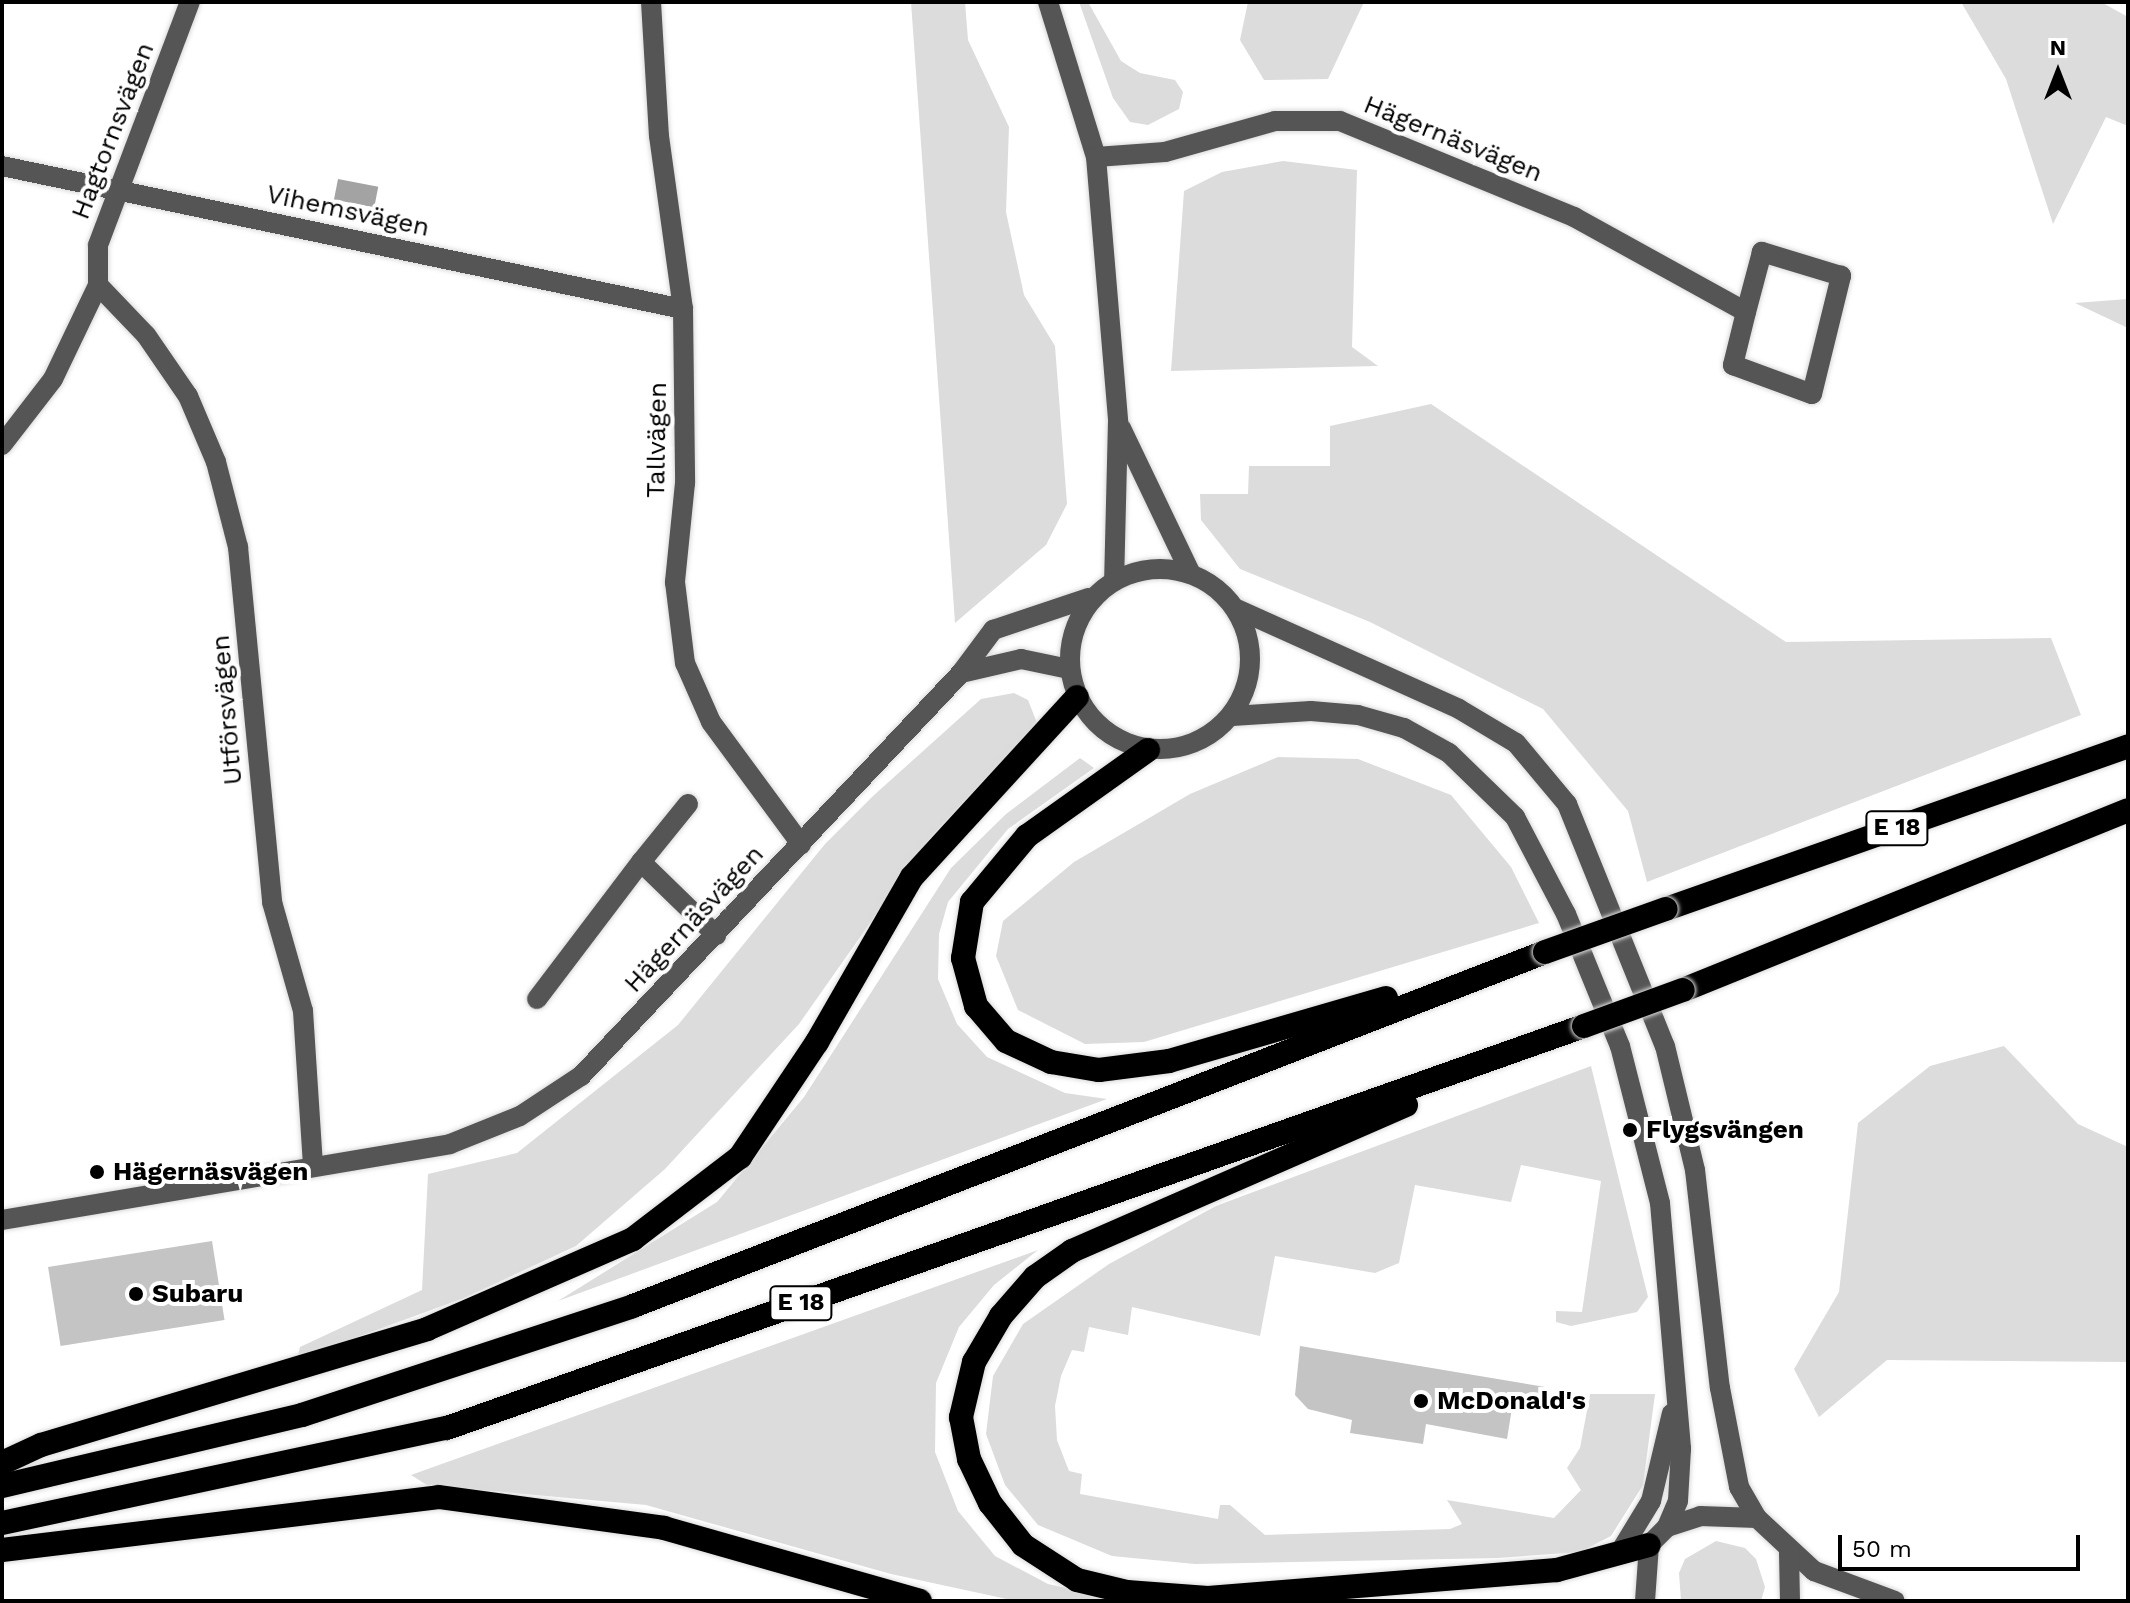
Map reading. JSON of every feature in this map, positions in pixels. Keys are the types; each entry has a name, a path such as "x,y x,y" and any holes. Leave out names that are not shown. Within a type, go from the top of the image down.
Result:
{"highway":[{"path":"2,1463 41,1445 427,1329 633,1239 740,1157 817,1042 912,877 1077,697"},
{"name":"E 18","path":"2,1486 302,1415 633,1306 1545,952 2128,746"},
{"path":"1148,750 1027,836 972,902 963,958 976,1006 1006,1041 1051,1062 1099,1070 1169,1061 1545,952"},
{"name":"E 18","path":"2,1523 447,1428 1683,990 2128,810"},
{"path":"1584,1026 1072,1251 1035,1277 1001,1316 974,1362 961,1417 969,1459 990,1503 1023,1545 1077,1580 1127,1592 1208,1598 1557,1570 1649,1545"},
{"path":"2,1550 439,1497 664,1528 920,1601"}],"street":[{"name":"Hagtornsvägen","path":"2,445 53,379 98,285 98,245 190,2"},
{"name":"Tallvägen","path":"651,2 659,136 683,309 685,483 675,582 685,663 711,722 801,844"},
{"path":"1048,2 1096,157 1118,421 1114,581"},
{"name":"Hägernäsvägen","path":"1096,157 1165,152 1275,121 1340,121 1574,217 1746,312"},
{"name":"Vihemsvägen","path":"2,166 120,188 683,309"},
{"path":"1762,252 1841,276 1812,394 1733,365 1746,312 1762,252"},
{"name":"Utförsvägen","path":"98,285 146,335 188,396 216,462 238,547 272,902 303,1011 313,1165"},
{"path":"1118,421 1190,572"},
{"path":"1159,567 1190,572 1217,587 1237,609 1251,644 1249,682 1232,716 1209,737 1179,748 1148,750 1106,732 1077,697 1069,669 1071,638 1088,598 1114,581 1159,567"},
{"name":"Hägernäsvägen","path":"2,1220 450,1144 520,1116 581,1076 961,673 993,630 1088,598"},
{"path":"1237,609 1470,715 1516,743 1567,804 1665,1046 1695,1170 1730,1441 1739,1487 1757,1518 1789,1553 1814,1571 1895,1601"},
{"path":"961,673 1021,659 1069,669"},
{"path":"1232,716 1311,711 1358,715 1404,728 1449,753 1515,817 1566,914 1637,1101 1660,1203 1677,1389 1678,1501 1667,1527 1649,1545 1645,1601"},
{"path":"537,999 688,804"},
{"path":"641,862 716,935"},
{"path":"1620,1552 1651,1501 1677,1389"},
{"path":"1667,1527 1700,1516 1757,1518"},
{"path":"1789,1553 1790,1601"}],"shaded area":[{"path":"911,2 965,2 968,40 1009,127 1006,212 1024,295 1055,346 1067,504 1046,545 955,623"},
{"path":"1079,2 1088,2 1121,61 1140,73 1175,80 1183,92 1179,109 1148,125 1130,122 1113,98"},
{"path":"1248,2 1364,2 1328,79 1264,80 1240,40"},
{"path":"1961,2 2101,2 2128,17 2128,126 2106,117 2053,224 2006,79"},
{"path":"1283,161 1357,170 1352,347 1378,366 1171,371 1184,191 1222,172"},
{"path":"338,179 378,187 374,207 334,200"},
{"path":"2128,299 2128,328 2075,303"},
{"path":"1431,404 1786,642 2051,638 2081,715 1647,882 1628,811 1543,709 1370,622 1240,569 1201,520 1200,494 1248,494 1249,466 1330,466 1330,426"},
{"path":"1014,693 1028,700 1037,723 929,839 799,1024 665,1169 576,1246 464,1298 297,1359 300,1347 422,1290 428,1174 517,1153 678,1025 825,844 873,796 981,699"},
{"path":"1278,757 1358,759 1451,795 1511,867 1539,923 1144,1042 1085,1044 1018,1010 996,956 1003,921 1074,862 1190,794"},
{"path":"1080,758 1094,768 1008,829 948,902 939,934 938,979 957,1024 987,1057 1065,1093 1107,1099 558,1301 717,1202 804,1097 951,868 1006,814"},
{"path":"2004,1046 2078,1124 2128,1147 2128,1362 1887,1360 1819,1417 1794,1369 1839,1292 1858,1123 1930,1066"},
{"path":"1591,1066 1648,1297 1637,1312 1571,1326 1556,1322 1556,1311 1582,1312 1601,1181 1521,1165 1511,1202 1415,1185 1399,1263 1375,1273 1275,1256 1260,1336 1132,1307 1128,1335 1089,1327 1084,1352 1072,1350 1061,1376 1055,1406 1057,1440 1069,1471 1082,1474 1080,1494 1218,1519 1220,1505 1230,1505 1265,1535 1450,1529 1462,1524 1447,1500 1554,1518 1581,1490 1567,1468 1580,1448 1590,1394 1655,1394 1643,1485 1611,1536 1580,1552 1498,1558 1195,1564 1112,1556 1038,1525 1005,1485 986,1434 993,1376 1023,1324 1109,1264 1216,1206"},
{"path":"1038,1250 994,1285 959,1327 936,1383 935,1452 958,1511 995,1556 1048,1584 1123,1601 1016,1601 891,1574 646,1505 427,1485 411,1475"},
{"path":"1716,1541 1745,1548 1756,1559 1765,1587 1761,1601 1681,1601 1679,1573 1685,1559"}],"building":[{"name":"Subaru","path":"212,1241 225,1320 61,1346 48,1267"},
{"name":"McDonald's","path":"1300,1346 1545,1387 1540,1413 1512,1408 1507,1439 1426,1424 1423,1444 1350,1433 1352,1420 1308,1409 1295,1395"}],"place":[{"name":"Flygsvängen","path":"1630,1130"},
{"name":"Hägernäsvägen","path":"97,1172"},
{"name":"Subaru","path":"136,1294"},
{"name":"McDonald's","path":"1421,1401"}]}
